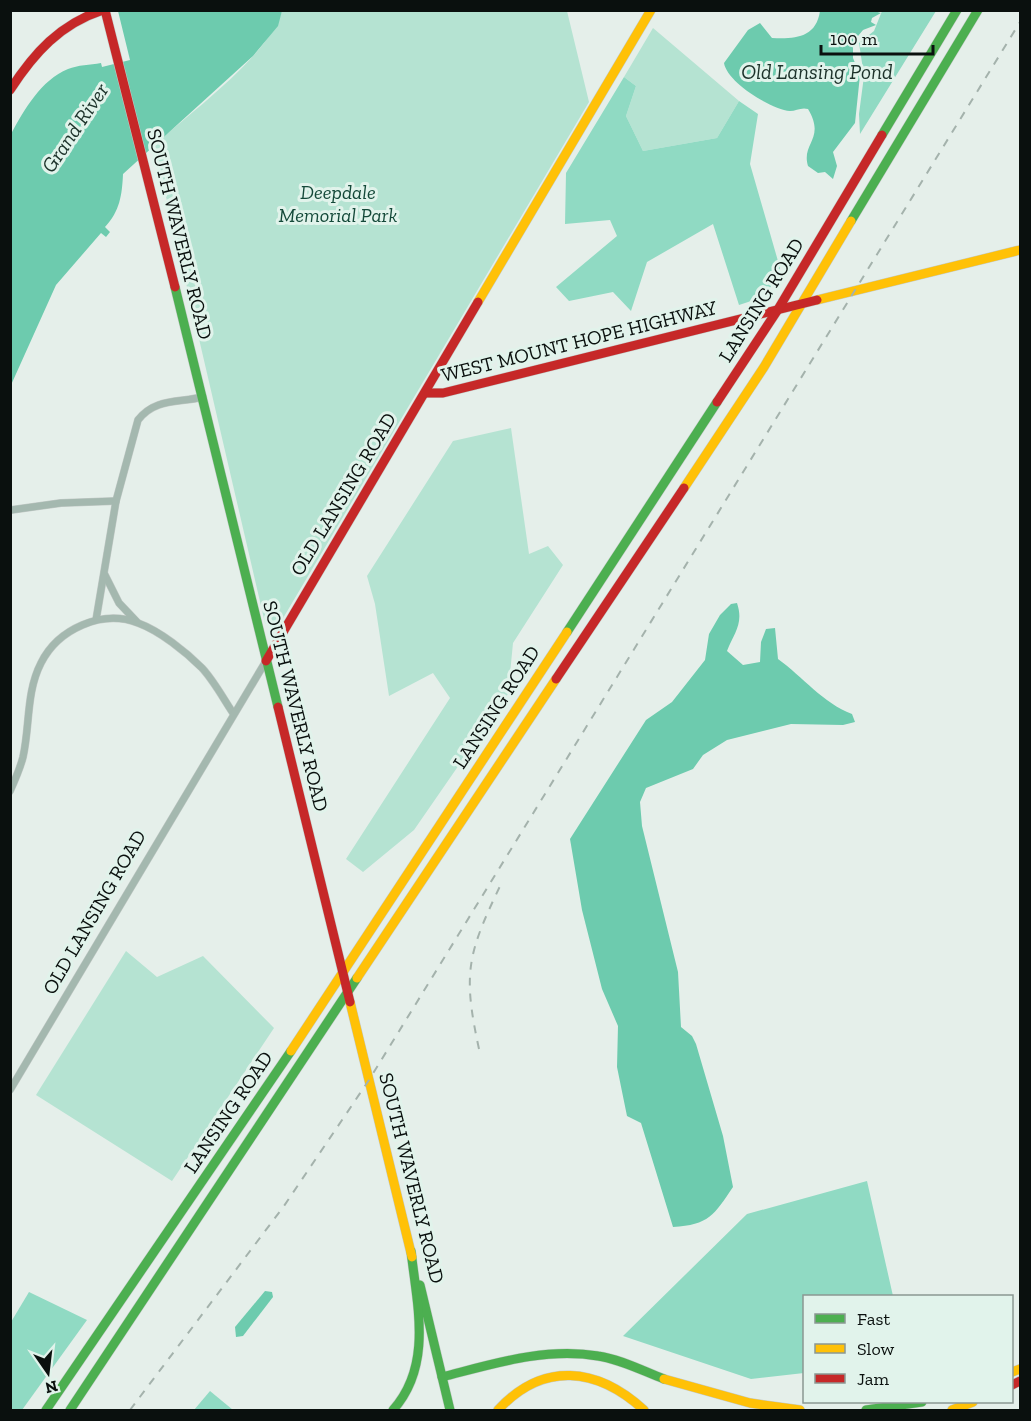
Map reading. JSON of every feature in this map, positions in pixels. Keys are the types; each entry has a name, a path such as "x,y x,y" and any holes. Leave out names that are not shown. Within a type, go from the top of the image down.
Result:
{"main road":[{"name":"SOUTH WAVERLY ROAD","path":"104,10 203,397 450,1410"},
{"path":"10,90 34,57 60,29 82,17 104,10"},
{"name":"LANSING ROAD","path":"46,1410 344,973 777,311 957,10"},
{"name":"LANSING ROAD","path":"70,1410 764,367 978,10"},
{"name":"OLD LANSING ROAD","path":"266,661 650,11"},
{"name":"WEST MOUNT HOPE HIGHWAY","path":"425,393 443,393 1020,250"},
{"path":"393,1410 410,1391 419,1360 411,1251"},
{"path":"442,1377 531,1355 581,1353 601,1356 722,1396 759,1405 800,1410"},
{"path":"498,1410 510,1397 530,1384 567,1374 607,1382 630,1395 644,1410"},
{"path":"866,1410 910,1403"},
{"path":"952,1410 968,1403"}],"street":[{"path":"96,620 105,575 104,559 116,501 138,420 145,411 158,404 203,397"},
{"path":"11,510 61,503 116,501"},
{"path":"105,575 119,603 138,623 201,667 233,713"},
{"path":"10,791 23,758 33,687 41,663 55,642 65,634 96,620 138,623"},
{"name":"OLD LANSING ROAD","path":"10,1090 266,661"}],"green space":[{"name":"Deepdale Memorial Park","path":"282,11 567,11 589,102 279,625 272,627 265,623 154,145 245,64 262,46"},
{"path":"653,28 739,101 717,138 643,151 626,116 636,86 624,77"},
{"path":"511,428 529,554 548,546 563,565 513,643 508,694 414,830 363,872 346,859 450,698 433,673 389,696 375,604 367,576 453,441"},
{"path":"126,951 157,977 203,956 274,1028 172,1181 36,1095"}],"shaded area":[{"path":"882,11 936,11 860,134 859,114 864,76 859,43 874,31"},
{"path":"624,77 636,86 626,116 643,151 717,138 739,101 758,114 750,164 780,268 766,296 739,305 713,224 647,262 631,311 613,292 569,301 556,287 617,236 610,220 565,224 566,173"},
{"path":"867,1181 893,1295 803,1295 803,1373 751,1379 623,1336 747,1214"},
{"path":"29,1292 87,1320 22,1410 11,1410 11,1322"},
{"path":"210,1391 233,1410 194,1410"}],"water":[{"name":"Grand River","path":"118,11 282,11 278,26 253,56 123,174 119,202 114,215 105,227 110,232 106,237 101,233 56,285 11,385 11,134 34,97 58,74 76,67 101,63 102,67 130,60"},
{"name":"Old Lansing Pond","path":"820,11 881,13 872,18 871,22 876,25 863,30 853,42 853,58 860,75 855,123 833,152 837,166 833,179 825,172 818,173 808,166 808,152 815,127 808,109 790,111 761,100 733,78 724,63 748,30 760,23 772,38 789,38 809,32 818,20"},
{"path":"737,603 739,623 727,651 743,665 760,662 761,642 766,629 775,628 778,659 822,697 852,714 855,722 843,725 791,724 727,740 703,755 693,769 646,788 640,802 642,826 678,972 681,1027 692,1036 696,1044 723,1136 733,1187 721,1205 703,1221 673,1227 641,1123 627,1116 617,1067 618,1026 602,989 582,910 570,839 646,720 672,702 705,660 709,634 720,615 731,604"},
{"path":"265,1291 272,1292 273,1297 243,1336 236,1337 235,1327"}],"railway":[{"path":"130,1410 284,1206 369,1080 1020,22"},
{"path":"479,1049 471,1000 471,963 475,945 502,882"}],"traffic: fast":[{"path":"882,135 957,10"},
{"path":"851,221 978,10"},
{"path":"175,287 278,707"},
{"path":"567,632 717,402"},
{"path":"70,1410 357,978"},
{"path":"46,1410 291,1051"},
{"path":"393,1410 406,1392 414,1374 418,1354 418,1313 411,1251"},
{"path":"420,1285 450,1410"},
{"path":"442,1377 519,1358 578,1354 615,1360 664,1379"},
{"path":"866,1410 915,1403"}],"traffic: slow":[{"path":"478,302 651,10"},
{"path":"684,488 764,367 851,221"},
{"path":"817,300 1020,250"},
{"path":"291,1051 567,632"},
{"path":"357,978 556,679"},
{"path":"350,1002 412,1257"},
{"path":"1013,1372 1020,1369"},
{"path":"498,1410 515,1394 533,1383 552,1377 570,1376 589,1378 608,1385 644,1410"},
{"path":"664,1379 750,1403 800,1410"},
{"path":"952,1410 970,1403"}],"traffic: jam":[{"path":"10,90 49,41 74,23 103,10"},
{"path":"105,10 175,287"},
{"path":"717,402 777,311 882,135"},
{"path":"425,393 443,393 817,300"},
{"path":"266,661 478,302"},
{"path":"556,679 684,488"},
{"path":"278,707 350,1002"},
{"path":"1013,1384 1020,1381"}]}
